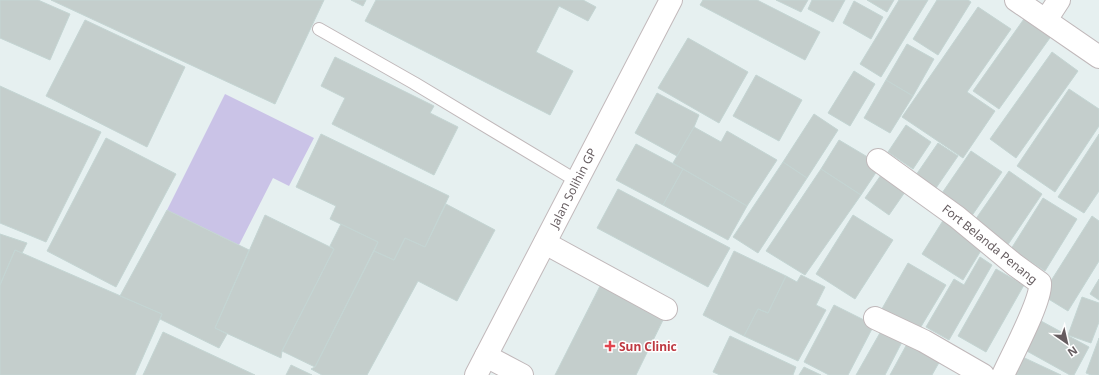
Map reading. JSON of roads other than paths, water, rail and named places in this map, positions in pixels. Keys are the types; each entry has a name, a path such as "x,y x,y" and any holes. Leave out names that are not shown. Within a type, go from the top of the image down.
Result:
{"street":[{"name":"Jalan Solihin GP","path":"481,366 671,0"},
{"path":"1016,0 1099,56"},
{"path":"1046,20 1059,0"},
{"name":"Fort Belanda Penang","path":"878,160 958,217 1015,265 1040,283 1041,288 1035,306 1003,375"},
{"path":"545,243 666,309"},
{"path":"875,318 924,341 983,375"},
{"path":"481,366 522,375"}],"lane":[{"path":"319,29 414,82 577,181"}],"place":[{"name":"Sun Clinic","path":"610,346"}]}
